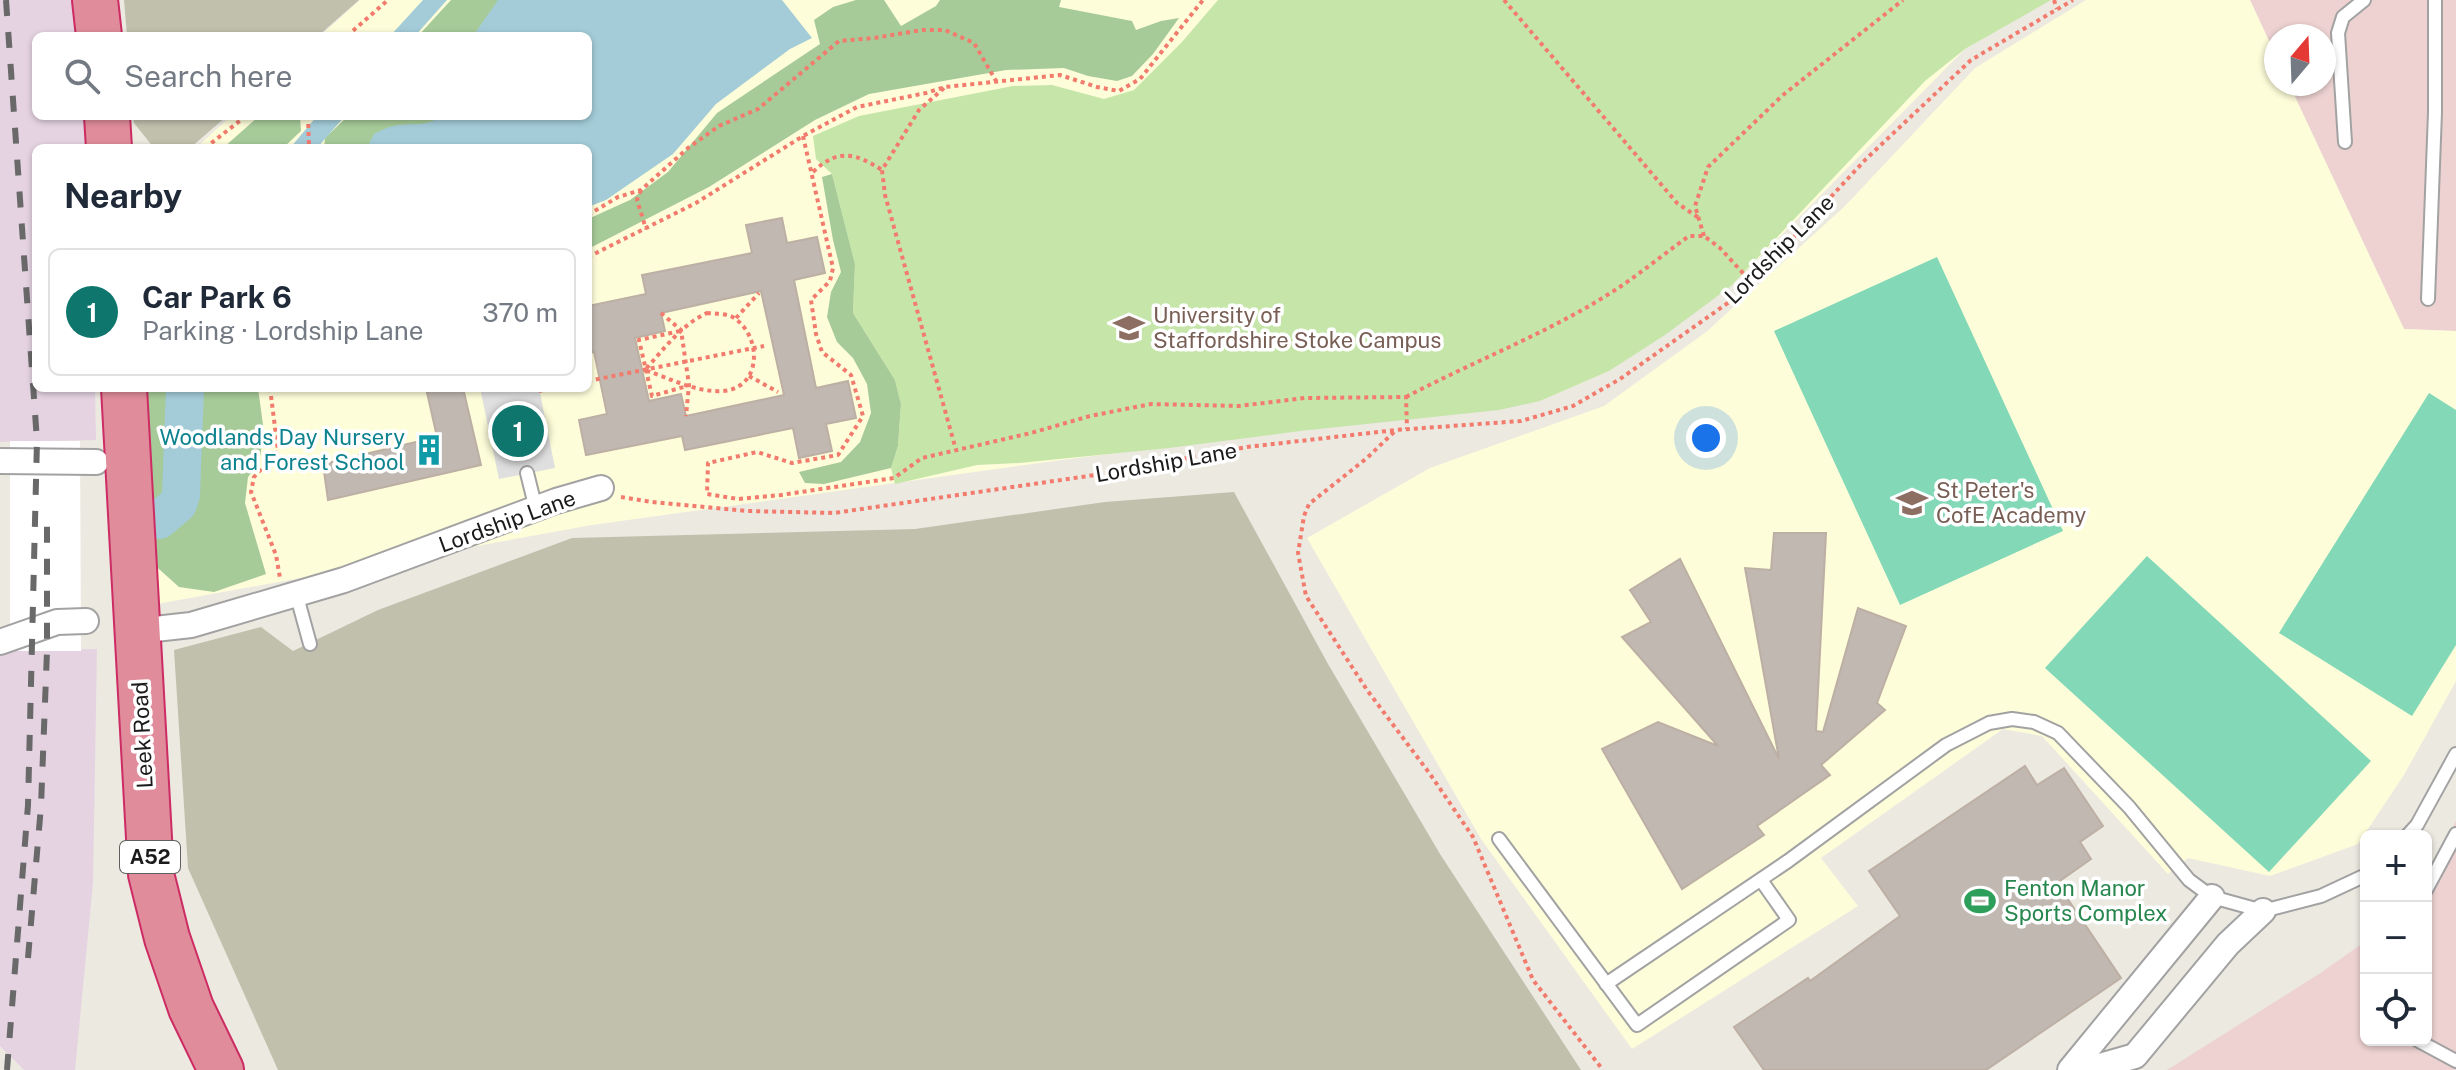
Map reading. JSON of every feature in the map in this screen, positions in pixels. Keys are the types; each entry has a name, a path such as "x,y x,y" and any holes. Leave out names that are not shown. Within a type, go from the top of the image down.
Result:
{"highway":[{"path":"95,0 99,32"},
{"path":"107,120 109,144"},
{"name":"Leek Road","path":"124,392 151,874 167,938 191,1008 221,1070"}],"street":[{"path":"0,461 96,462"},
{"name":"Lordship Lane","path":"137,631 191,625 344,580 601,488"},
{"path":"0,642 57,622 86,621"},
{"path":"2070,1070 2212,897"},
{"path":"2086,1070 2135,1056 2228,944 2263,911"}],"lane":[{"path":"2345,142 2338,33 2343,17 2364,0"},
{"path":"2428,299 2435,112 2435,0"},
{"path":"527,473 536,509"},
{"path":"289,595 310,644"},
{"path":"1606,984 1761,880 1946,745 1989,723 2012,719 2034,722 2058,733 2129,807 2189,880 2212,897 2263,911 2321,896 2360,878"},
{"path":"2412,830 2456,754"},
{"path":"2432,879 2456,834"},
{"path":"1499,839 1637,1025 1789,920 1761,880"},
{"path":"2428,1046 2456,1061"}],"path":[{"path":"352,32 388,0"},
{"path":"592,255 696,203 803,136 857,107 945,87 1060,75 1119,91 1140,79 1203,0"},
{"path":"1504,0 1677,203 1699,218"},
{"path":"1704,236 1695,206 1708,167 1783,95 1903,0"},
{"path":"2054,0 2057,9"},
{"name":"Lordship Lane","path":"601,488 621,497 681,505 748,511 834,513 1102,474 1247,447 1396,430 1521,421 1573,406 1620,379 1742,293 1866,159 1971,60 2073,0"},
{"path":"592,213 618,197 641,190 688,148 719,126 758,109 839,41 945,30 974,43 996,81"},
{"path":"945,87 919,110 882,170 885,195 956,450"},
{"path":"210,144 241,120"},
{"path":"308,120 309,144"},
{"path":"803,136 833,268 830,281 811,300 816,334 822,352 851,375 863,416 838,455 792,463 757,452 708,463 707,494 738,499 894,478 922,458 1151,404 1239,406 1305,398 1406,397 1454,371 1527,340 1606,297 1689,236 1704,236 1720,248 1752,283"},
{"path":"812,173 827,159 841,155 862,158 882,170"},
{"path":"641,190 637,200 646,229"},
{"path":"736,318 759,293"},
{"path":"661,313 681,330 689,385 686,416"},
{"path":"707,313 736,318 755,348 755,363 749,376 727,391 710,391 645,370 681,330 693,319 707,313"},
{"path":"681,330 639,340 652,396 689,385"},
{"path":"592,380 764,346"},
{"path":"749,376 778,392"},
{"path":"271,392 278,451 254,477 251,492 289,595"},
{"path":"1406,397 1407,429"},
{"path":"1396,430 1367,458 1309,504 1298,553 1306,596 1367,690 1473,837 1533,980 1603,1070"}],"shaded area":[{"path":"0,0 75,0 79,32 32,32 32,120 86,120 88,144 32,144 32,392 95,392 96,440 0,442"},
{"path":"124,0 359,0 323,32 127,32"},
{"name":"University of Staffordshire Stoke Campus","path":"360,0 2050,0 1965,49 1731,286 1609,371 1540,401 1069,459 592,525 157,604 146,392 592,392 592,144 200,144 227,120 592,120 592,32 324,32"},
{"name":"St Peter's CofE Academy","path":"2086,0 2250,0 2264,30 2264,96 2295,96 2404,329 2456,331 2456,681 2404,775 2367,830 2360,830 2358,844 2270,876 2188,858 2168,874 2042,736 2003,729 1821,858 1858,906 1632,1049 1481,839 1307,538 1430,468 1604,406 1706,332 1844,207 1975,68"},
{"path":"2250,0 2456,0 2456,331 2404,329 2295,96 2336,96 2336,24 2264,24 2264,30"},
{"path":"134,120 222,120 195,144 151,144"},
{"path":"481,392 540,392 555,468 499,479"},
{"path":"1234,492 1328,664 1440,854 1581,1070 278,1070 188,868 174,650 261,627 293,651 378,610 572,538 915,529 1105,502"},
{"path":"97,649 93,883 75,1070 24,1070 0,1046 0,655 10,651"},
{"path":"2456,821 2456,1070 2167,1070 2360,945 2360,1046 2432,1046 2432,866"}],"green space":[{"path":"451,0 523,0 504,32 422,32"},
{"path":"856,0 884,0 901,26 936,6 940,0 1061,0 1059,7 1132,21 1136,30 1179,18 1153,54 1132,76 1117,81 1064,68 1006,70 869,94 815,120 709,187 592,247 592,217 630,200 668,172 717,113 820,44 814,20 833,7"},
{"path":"1218,0 2051,0 1965,49 1925,81 1731,286 1665,335 1609,371 1540,401 1499,410 1169,448 977,465 895,484 891,468 898,446 901,404 895,380 853,313 855,264 832,174 816,159 813,136 859,116 1013,86 1052,85 1104,99 1134,90"},
{"path":"254,120 300,120 301,131 287,144 228,144"},
{"path":"344,120 449,120 434,144 324,144 325,138"},
{"path":"832,174 855,264 853,313 895,380 901,404 898,446 891,468 824,484 805,483 799,472 841,462 860,442 871,413 867,384 853,358 837,342 827,317 831,292 841,272 822,177"},
{"path":"1937,257 2063,531 1900,605 1774,331"},
{"path":"140,392 182,392 177,468 168,498 160,509 159,520 171,524 185,515 191,498 189,486 196,392 259,392 264,432 259,463 248,477 245,503 266,574 214,592 179,587 150,561"},
{"path":"2429,393 2456,410 2456,645 2412,716 2279,633"},
{"path":"2147,556 2371,761 2269,872 2045,668"}],"water":[{"path":"423,0 447,0 419,32 394,32"},
{"path":"498,0 782,0 812,38 790,49 716,104 673,154 606,200 592,205 592,144 369,144 374,134 384,129 436,120 592,120 592,32 476,32"},
{"path":"314,120 342,120 320,144 293,144"}],"pier":[{"path":"10,441 80,441 81,651 10,651"}],"building":[{"path":"782,218 787,243 817,237 825,273 794,280 816,388 848,381 856,418 826,424 832,451 799,458 793,428 685,450 682,436 586,455 579,420 607,414 592,352 592,305 646,294 642,275 752,253 746,225","holes":["761,291 784,395 686,416 681,394 649,401 635,338 665,331 661,313"]},
{"name":"Woodlands Day Nursery and Forest School","path":"427,392 464,392 481,465 328,500 323,464 437,437"},
{"path":"1774,533 1826,533 1816,731 1823,732 1858,608 1906,626 1877,703 1885,710 1821,765 1830,775 1757,826 1764,835 1682,889 1602,749 1658,722 1718,746 1622,637 1651,622 1630,590 1680,559 1779,759 1745,568 1771,570"},
{"name":"Fenton Manor Sports Complex","path":"2025,766 2037,785 2064,768 2103,826 2080,842 2091,859 2057,883 2121,978 1986,1070 1764,1070 1734,1027 1808,978 1810,981 1900,916 1869,871"}],"waterway":[{"path":"159,520 178,504 181,495 185,392"}],"railway":[{"path":"6,0 32,370"},
{"path":"7,1070 28,805 37,441 34,392"},
{"path":"28,958 41,806 47,651 47,515"}],"place":[{"name":"University of Staffordshire Stoke Campus","path":"1129,328"},
{"name":"Car Park 6","path":"518,431"},
{"name":"Woodlands Day Nursery and Forest School","path":"429,450"},
{"name":"St Peter's CofE Academy","path":"1912,503"},
{"name":"Fenton Manor Sports Complex","path":"1980,901"}]}
